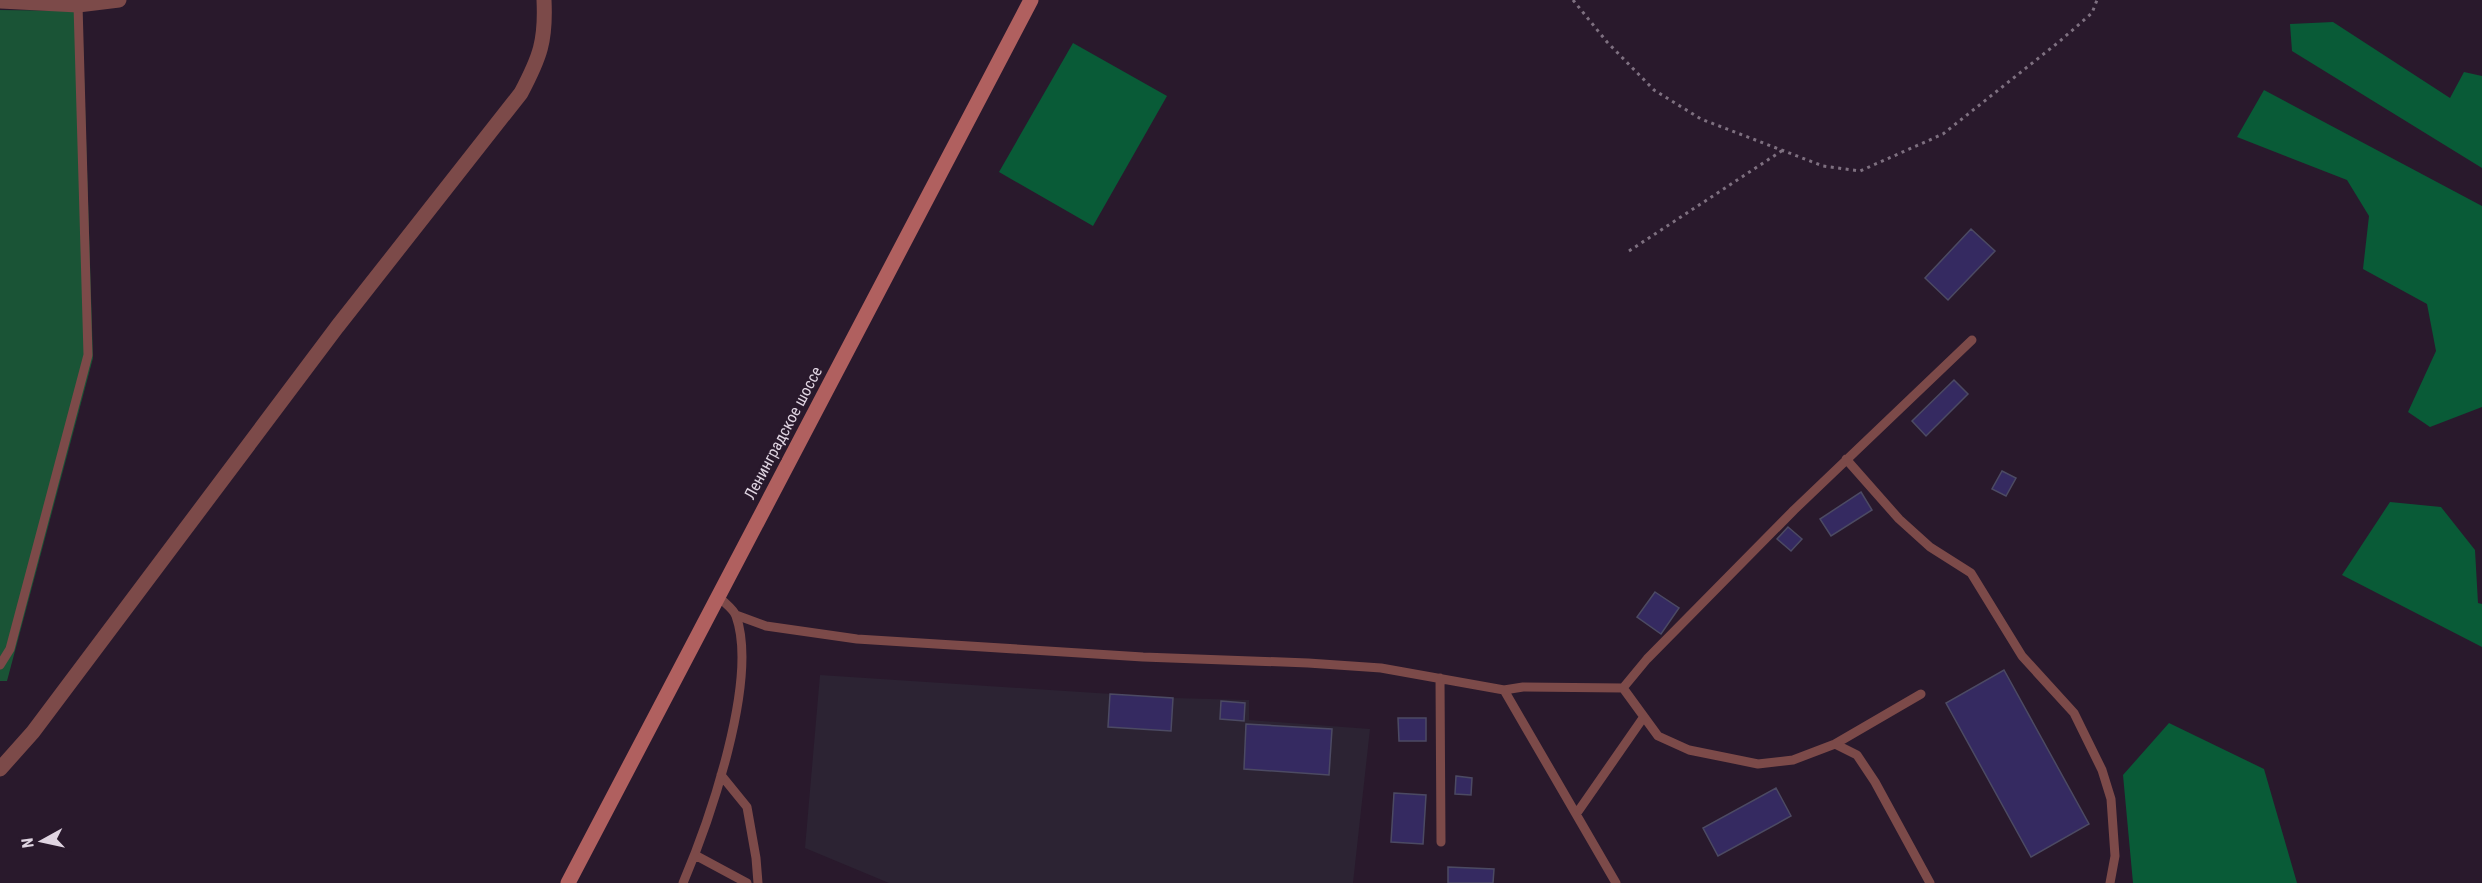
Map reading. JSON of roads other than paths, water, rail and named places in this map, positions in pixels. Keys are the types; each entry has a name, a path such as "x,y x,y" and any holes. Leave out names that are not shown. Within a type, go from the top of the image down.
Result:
{"main road":[{"name":"Ленинградское шоссе","path":"568,883 1031,0"}],"street":[{"path":"0,1 78,5 119,0"},
{"path":"0,769 33,732 337,327 521,93 537,62 546,29 544,0"}],"lane":[{"path":"0,665 10,648 87,355 78,5"},
{"path":"1623,688 1647,658 1846,459 1972,340"},
{"path":"1846,459 1899,519 1930,547 1971,573 2022,656 2074,713 2102,770 2110,799 2115,856 2110,883"},
{"path":"718,596 736,615 766,626 857,639 1143,657 1381,668 1504,690 1524,687 1623,688"},
{"path":"682,883 695,855 721,775 738,707 741,650 736,615"},
{"path":"1440,678 1441,842"},
{"path":"1623,688 1658,736 1689,750 1758,764 1793,760 1835,744 1921,694"},
{"path":"1504,690 1616,883"},
{"path":"1577,813 1643,718"},
{"path":"1835,744 1857,755 1875,782 1930,883"},
{"path":"721,775 747,807 758,883"},
{"path":"695,855 747,883"}]}
